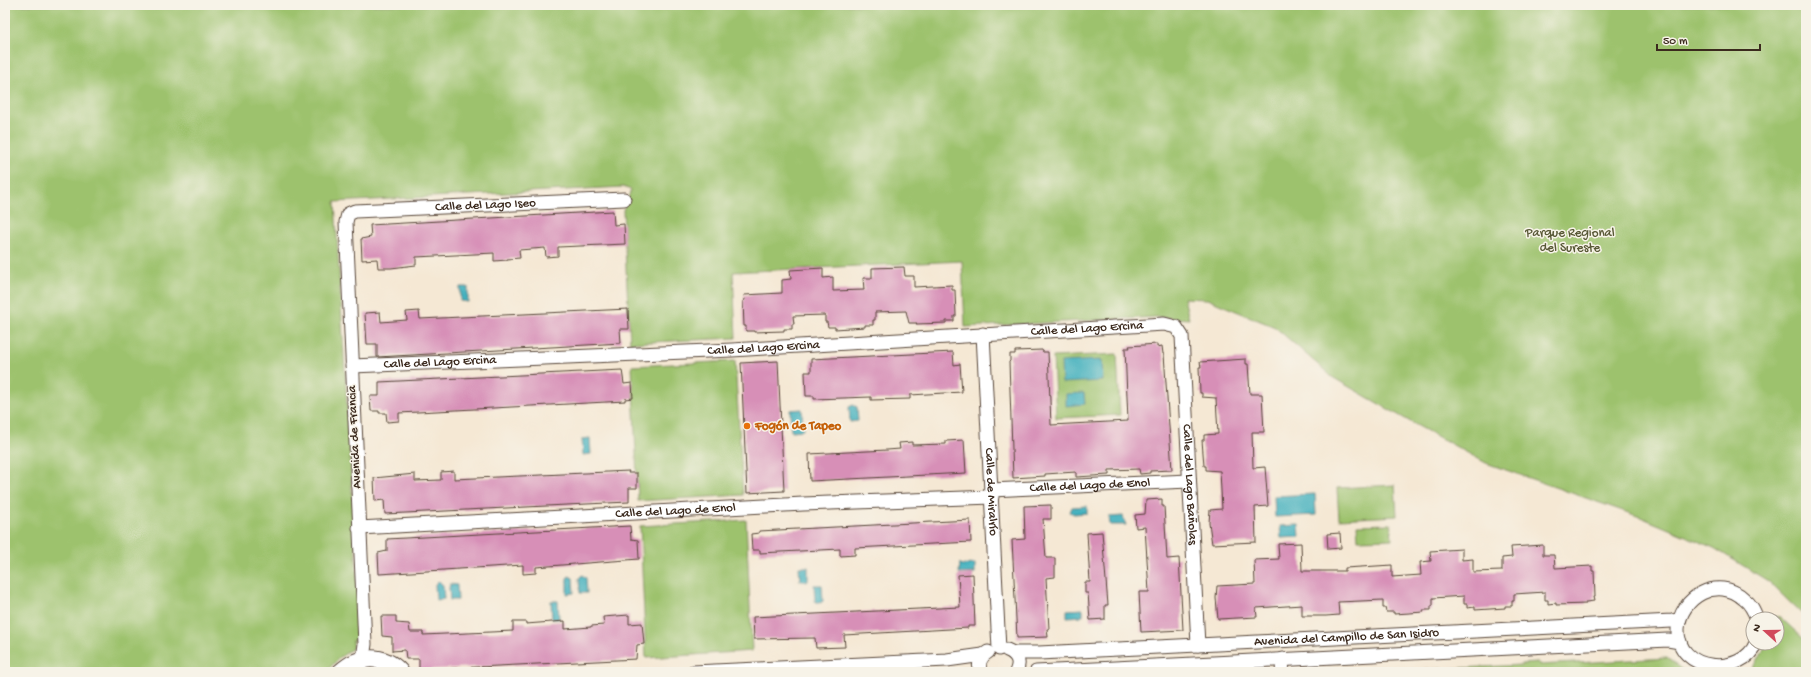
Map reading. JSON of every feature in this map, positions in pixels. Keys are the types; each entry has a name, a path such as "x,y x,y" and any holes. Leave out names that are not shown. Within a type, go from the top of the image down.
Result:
{"street":[{"name":"Calle del Lago Iseo","path":"348,214 355,211 624,199"},
{"name":"Avenida de Francia","path":"348,214 346,222 365,644 363,659"},
{"name":"Calle del Lago Ercina","path":"352,366 732,350 1164,324 1176,327"},
{"name":"Calle del Lago Bañolas","path":"1176,327 1182,336 1198,645"},
{"name":"Calle de Miralrío","path":"983,334 999,649"},
{"name":"Calle del Lago de Enol","path":"359,528 991,494 1189,481"},
{"path":"1751,651 1746,658 1736,666 1722,671 1710,669 1698,664 1688,656 1680,642 1678,631 1679,620 1684,607 1694,597 1705,591 1719,589 1732,591 1744,598 1753,611"},
{"name":"Avenida del Campillo de San Isidro","path":"999,649 1008,650 1013,653 1038,653 1672,622 1679,620"},
{"name":"Avenida del Campillo de San Isidro","path":"1036,672 1282,666 1660,641 1680,642"},
{"path":"692,672 947,660 983,655 992,650 999,649"},
{"path":"1013,653 1018,658 1019,664 1016,672"},
{"path":"982,672 979,662 983,655"},
{"path":"341,672 348,666 363,659 374,658 385,661 400,672"}],"green space":[{"name":"Parque Regional del Sureste","path":"5,5 1806,5 1806,618 1768,581 1714,548 1643,518 1486,463 1332,377 1275,327 1207,299 1184,298 1189,319 1157,317 965,327 962,261 733,272 736,338 630,343 623,210 631,190 623,187 335,202 359,611 358,640 353,640 352,649 339,658 326,672 5,672"},
{"path":"1117,354 1120,415 1056,418 1053,357"},
{"path":"735,361 743,495 638,501 632,366"},
{"path":"1395,485 1397,516 1339,519 1337,488"},
{"path":"746,520 752,651 646,658 640,526"},
{"path":"1391,524 1392,539 1358,540 1357,525"},
{"path":"1785,622 1806,641 1806,672 1746,672 1756,663 1763,651 1785,651"},
{"path":"1667,658 1685,672 1378,672 1538,663 1539,665"}],"water":[{"path":"460,287 468,287 468,302 460,301"},
{"path":"1102,360 1103,381 1062,383 1061,362"},
{"path":"1084,393 1085,404 1066,406 1066,394"},
{"path":"853,405 857,407 858,421 850,422 849,407"},
{"path":"802,409 803,430 791,431 790,410"},
{"path":"590,438 591,454 583,455 582,439"},
{"path":"1315,494 1316,515 1275,517 1274,496"},
{"path":"1087,506 1087,513 1074,514 1070,512 1072,507"},
{"path":"1123,516 1126,525 1110,525 1109,517"},
{"path":"1299,525 1300,537 1281,538 1280,526"},
{"path":"960,563 962,565 975,564 975,573 959,574"},
{"path":"799,567 808,567 808,581 800,581"},
{"path":"582,575 586,578 587,593 580,593 579,578"},
{"path":"569,576 573,578 574,593 567,594 567,578"},
{"path":"439,581 443,585 444,599 436,600 435,585"},
{"path":"450,584 457,585 458,600 450,600"},
{"path":"814,585 822,585 823,601 820,603 815,601"},
{"path":"551,601 558,601 559,619 552,619"},
{"path":"1083,609 1083,616 1067,617 1067,610"}],"building":[{"path":"613,211 614,225 624,224 625,244 558,247 558,256 546,257 545,248 519,250 520,258 494,261 494,253 416,257 416,265 391,268 378,268 377,259 362,260 361,239 371,237 370,225"},
{"path":"904,267 905,276 914,276 914,287 952,285 952,290 955,290 956,316 954,316 954,321 946,321 946,323 909,323 906,311 875,312 875,320 873,320 873,325 865,325 865,327 835,329 835,327 828,327 827,322 825,322 825,315 793,316 794,324 792,324 792,329 784,329 784,331 746,331 746,326 744,326 744,295 782,293 782,280 791,279 790,270 823,268 823,278 833,277 833,291 864,290 863,278 872,278 872,268"},
{"path":"628,309 629,329 620,329 621,343 377,357 377,344 367,344 365,313 380,312 381,322 407,320 406,312 419,311 420,319"},
{"path":"1157,344 1157,347 1162,346 1164,354 1172,470 1150,471 1150,473 1140,474 1139,469 1109,470 1109,475 1076,477 1076,472 1013,478 1010,354 1015,354 1015,351 1042,350 1043,352 1048,352 1051,425 1128,421 1125,348 1130,348 1129,346"},
{"path":"953,352 954,365 960,364 962,392 910,395 910,399 871,400 871,397 814,399 814,396 806,396 805,372 811,372 811,359"},
{"path":"1246,359 1246,364 1248,364 1250,394 1262,394 1264,432 1252,432 1253,468 1265,467 1268,506 1255,507 1256,542 1212,544 1209,523 1210,510 1222,509 1220,471 1206,470 1206,466 1204,466 1202,440 1204,440 1204,435 1218,434 1216,398 1202,397 1202,393 1200,393 1199,367 1201,367 1200,362"},
{"path":"778,361 784,491 747,493 741,363"},
{"path":"622,370 624,384 632,383 633,398 625,399 625,401 399,413 399,421 387,422 386,413 371,411 370,396 379,396 379,382"},
{"path":"964,440 966,473 810,481 809,454 900,449 899,443 912,442 912,445 946,444 946,441"},
{"path":"454,471 454,479 629,471 628,473 637,473 637,488 629,488 629,502 385,514 384,500 375,501 374,478 415,474 415,481 441,480 441,472"},
{"path":"1162,499 1162,506 1164,506 1167,559 1179,558 1183,630 1141,632 1139,592 1149,592 1145,527 1136,528 1135,515 1145,514 1146,500"},
{"path":"1051,505 1051,519 1043,519 1046,558 1055,558 1055,577 1046,578 1049,629 1047,629 1048,637 1017,638 1012,540 1025,539 1024,506"},
{"path":"970,520 971,542 855,548 855,555 840,556 840,549 760,553 760,550 752,550 751,534 759,533 759,531"},
{"path":"630,526 631,539 638,540 639,559 536,567 536,573 523,574 523,565 379,574 378,553 387,551 387,539"},
{"path":"1102,532 1108,605 1105,605 1105,619 1090,620 1088,593 1085,593 1085,582 1090,582 1087,533"},
{"path":"1340,533 1341,548 1328,549 1327,534"},
{"path":"1301,543 1302,571 1345,571 1345,568 1392,565 1392,577 1421,575 1420,562 1431,561 1430,551 1462,549 1462,560 1473,559 1473,572 1502,571 1502,558 1512,557 1511,547 1543,545 1543,555 1554,555 1555,568 1592,566 1592,571 1594,571 1595,597 1593,597 1594,601 1586,602 1586,604 1556,605 1556,603 1548,604 1548,600 1545,600 1545,592 1514,594 1512,606 1505,606 1505,608 1475,610 1475,607 1467,608 1467,604 1464,604 1464,596 1433,598 1433,606 1431,606 1431,610 1423,610 1424,612 1394,614 1394,612 1386,612 1385,608 1383,608 1383,600 1338,602 1339,615 1302,616 1302,605 1256,608 1257,617 1218,619 1216,598 1217,586 1255,584 1254,560 1279,559 1278,544"},
{"path":"973,574 975,626 968,626 968,628 844,635 845,647 816,648 815,638 754,639 753,617 960,607 958,575"},
{"path":"629,615 629,624 642,623 644,644 637,645 636,659 419,670 419,659 406,659 405,650 392,651 392,637 382,636 381,616 396,616 396,623 409,624 410,632 423,632 423,635 513,631 513,622 526,622 526,624 565,621 565,629 591,627 604,625 603,617"}],"place":[{"name":"Fogón de Tapeo","path":"747,426"}]}
